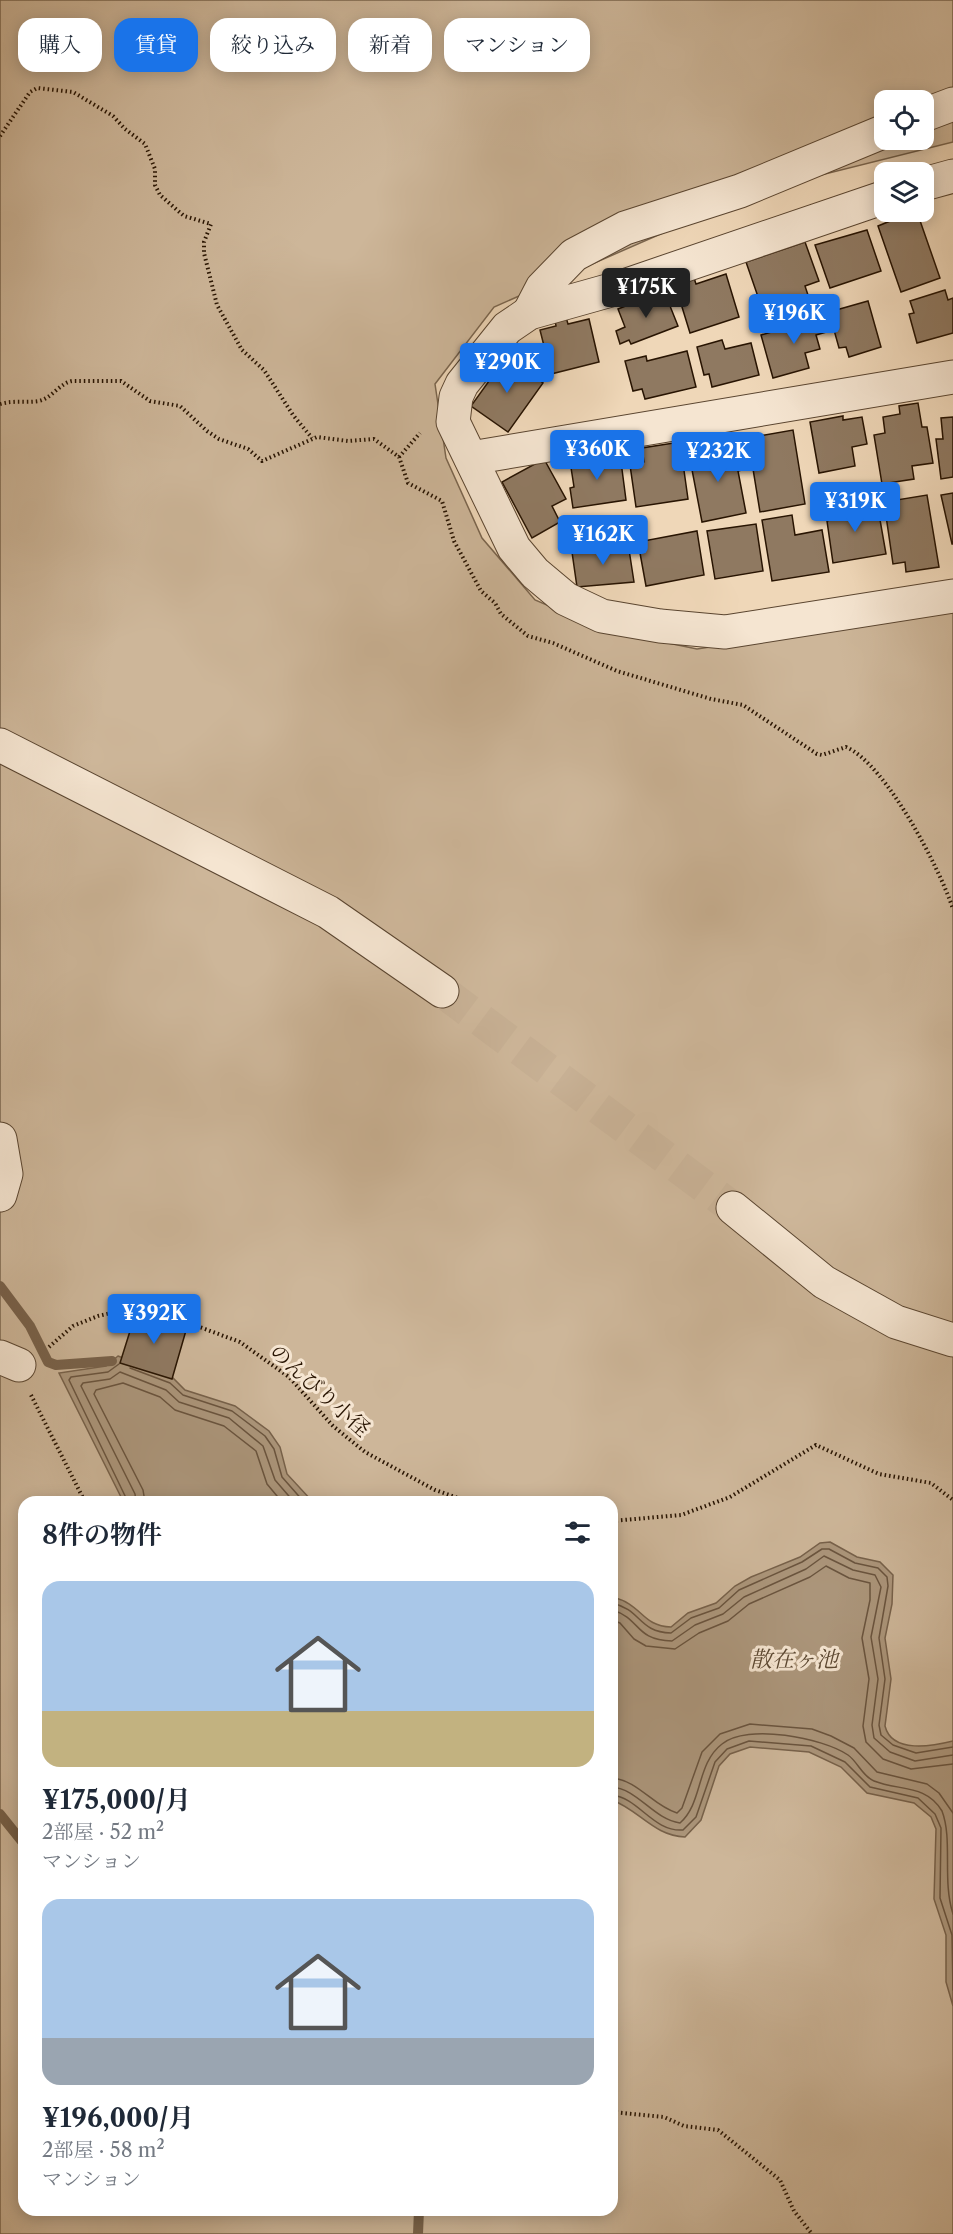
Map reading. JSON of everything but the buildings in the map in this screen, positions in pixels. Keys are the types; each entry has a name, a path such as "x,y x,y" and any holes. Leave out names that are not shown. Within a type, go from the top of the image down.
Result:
{"street":[{"path":"934,111 953,104"},
{"path":"529,313 542,288 574,255 625,228 740,191 874,136"},
{"path":"874,201 618,288 529,313 507,328 462,384 456,397 453,422 514,548 535,573 566,600 602,616 660,626 725,632 953,596"},
{"path":"471,458 953,377"},
{"path":"0,745 328,912 442,991"},
{"path":"0,1139 3,1144 6,1174 0,1195"},
{"path":"733,1208 824,1282 896,1322 953,1340"}],"path":[{"path":"0,136 30,92 37,88 73,92 84,97 140,139 155,170 155,185 160,195 184,216 211,224 204,242 204,252 217,304 242,350 264,370 293,415 312,438"},
{"name":"のんびり小径","path":"10,1361 44,1352 73,1326 98,1316 142,1306 240,1342 289,1377 333,1426 366,1452 435,1490 452,1496"},
{"path":"10,1361 22,1377 83,1496"},
{"path":"618,1520 681,1515 730,1497 816,1445 879,1474 931,1483 953,1500"},
{"path":"618,2113 664,2117 684,2127 718,2130 780,2180 795,2211 812,2234"}],"shaded area":[{"path":"0,0 953,0 953,142 934,147 934,90 874,90 874,150 921,150 761,190 494,307 435,384 446,458 482,538 535,600 605,630 697,649 953,610 953,2234 0,2234"}],"water":[{"path":"118,1356 173,1378 185,1390 235,1406 269,1431 280,1447 287,1474 307,1496 120,1496 59,1373 106,1366"},
{"name":"散在ヶ池","path":"830,1542 857,1557 880,1562 893,1575 892,1604 885,1638 891,1679 885,1726 889,1735 896,1741 914,1746 953,1741 953,2006 946,1982 946,1935 934,1899 936,1829 931,1817 914,1803 867,1793 841,1767 809,1752 750,1747 730,1754 719,1766 701,1820 685,1837 664,1832 618,1802 618,1599 630,1604 653,1623 671,1627 688,1613 716,1603 735,1586 800,1557 820,1543"}],"waterway":[{"path":"0,1286 30,1326 48,1362 56,1365 112,1361"},
{"path":"0,1814 18,1836"},
{"path":"418,2234 419,2216"}],"tunnel":[{"path":"442,991 733,1208"}]}
